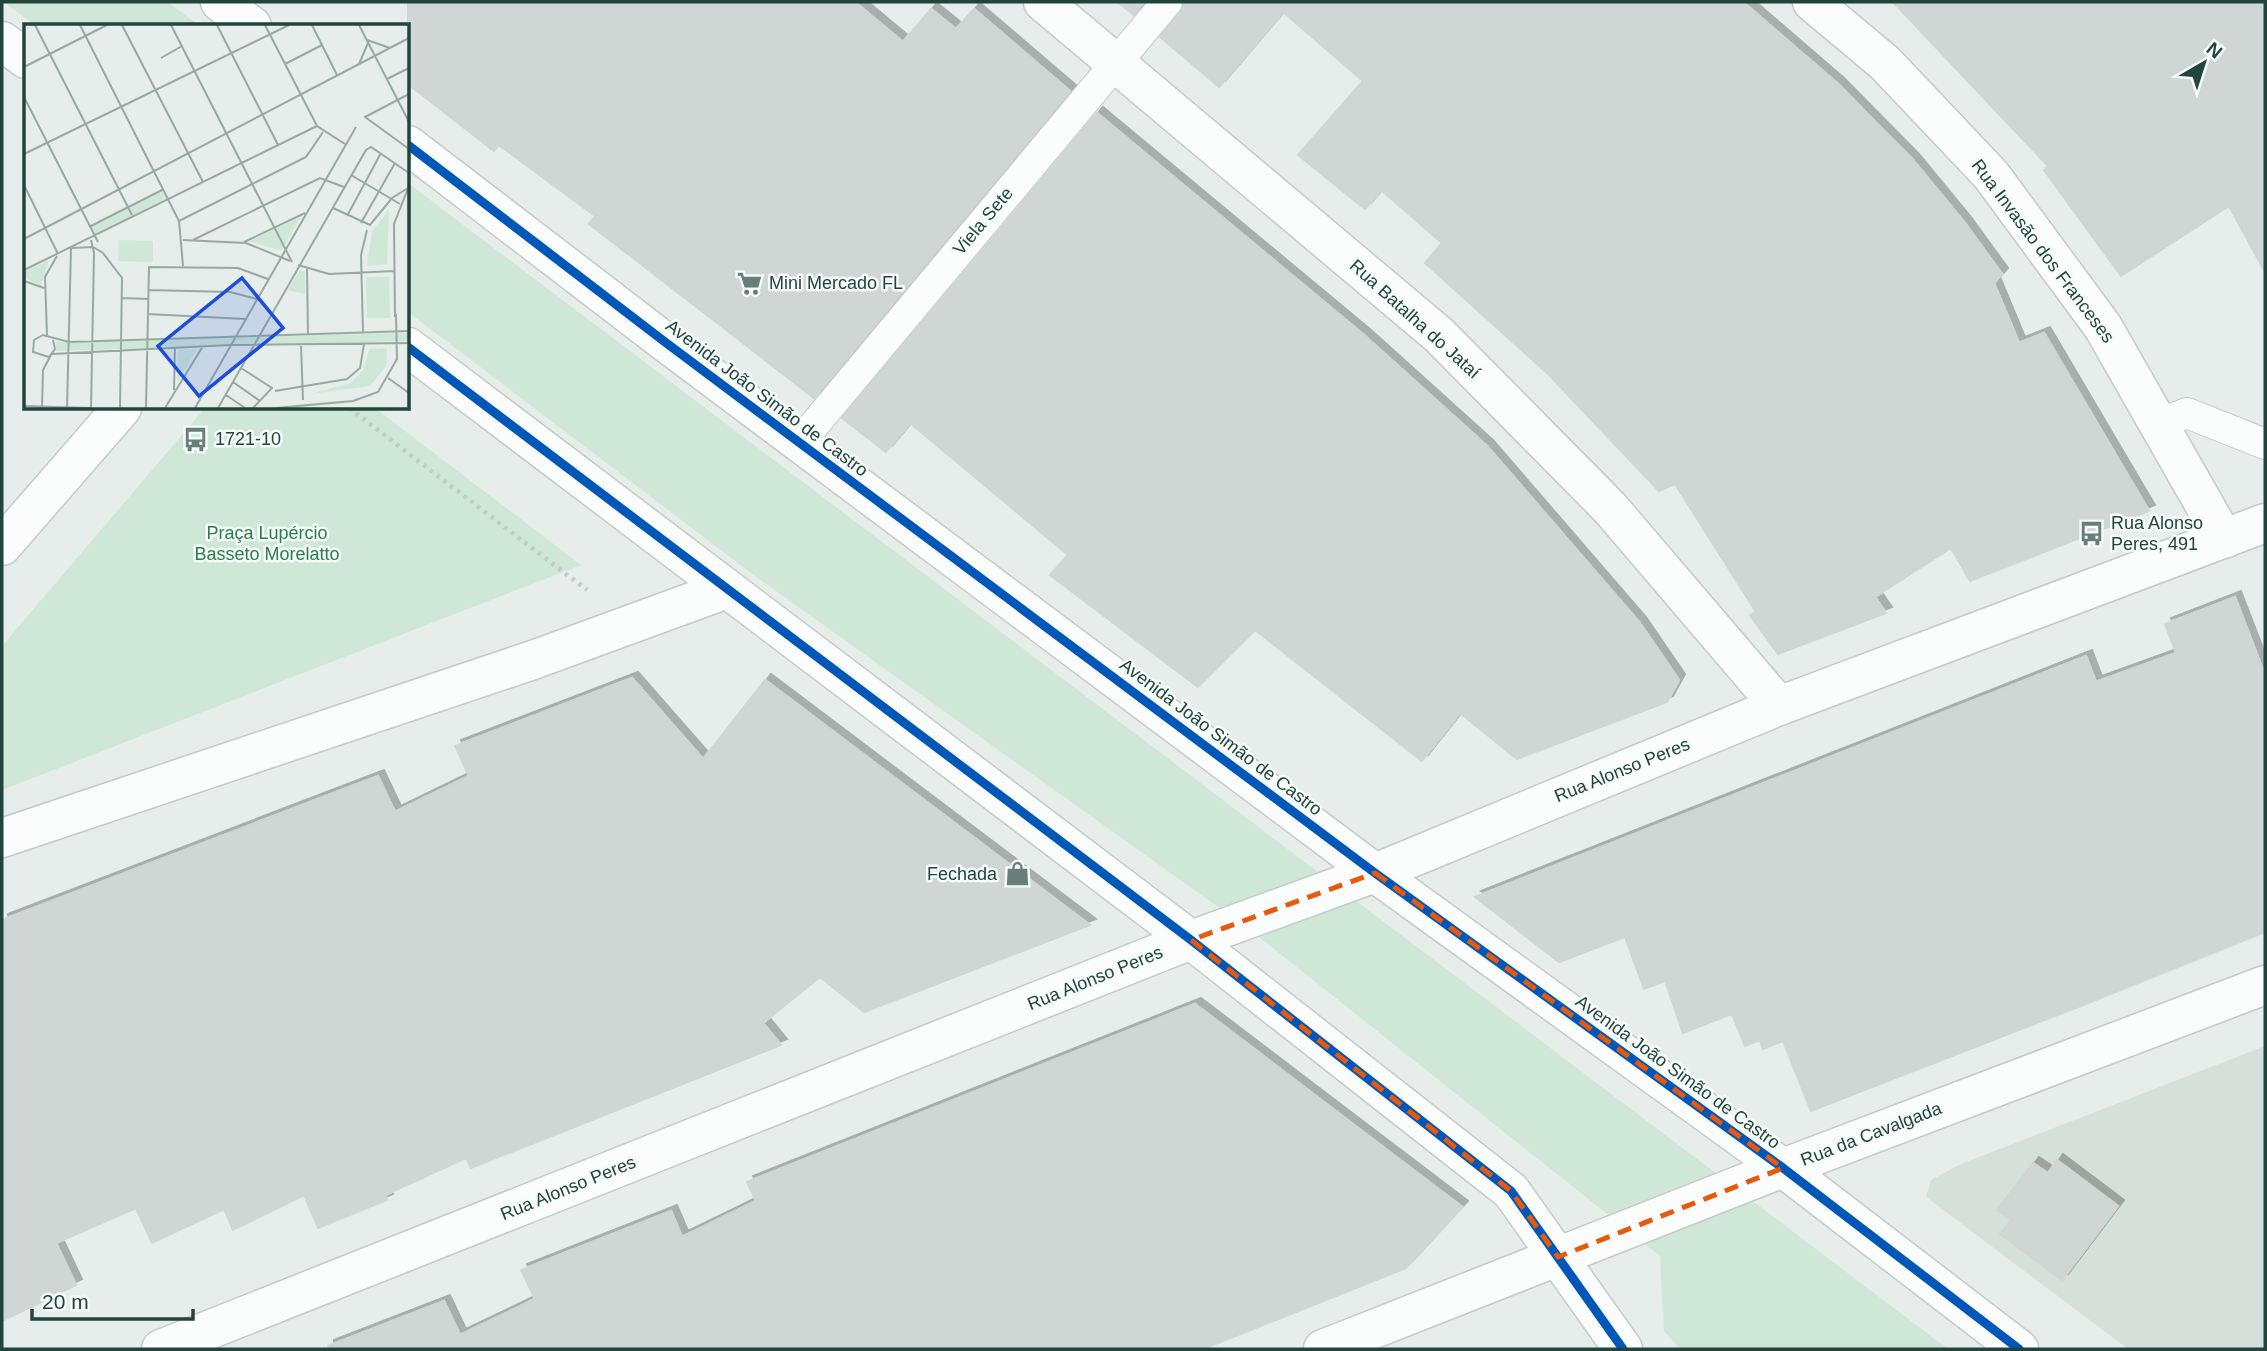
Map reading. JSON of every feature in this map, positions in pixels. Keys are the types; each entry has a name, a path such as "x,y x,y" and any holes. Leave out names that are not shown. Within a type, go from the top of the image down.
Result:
{"street":[{"path":"220,2 249,24"},
{"name":"Rua Batalha do Jataí","path":"1043,2 1438,335 1610,508 1779,706"},
{"name":"Rua Invasão dos Franceses","path":"1812,2 1885,63 1991,176 2103,327 2224,539"},
{"path":"2,41 24,58"},
{"name":"Avenida João Simão de Castro","path":"410,147 1375,873 1783,1168 2019,1349"},
{"path":"410,349 1191,940 1511,1191 1623,1349"},
{"path":"2,547 120,410"},
{"name":"Rua Alonso Peres","path":"162,1349 1191,940 1375,873 1779,706 2265,523"},
{"path":"2,838 533,660 727,589"},
{"name":"Rua da Cavalgada","path":"1323,1349 1783,1168 2265,985"}],"lane":[{"name":"Viela Sete","path":"800,442 1167,2"},
{"path":"2159,424 2187,413 2265,444"}],"path":[{"path":"352,410 589,591"}],"highlighted area":[{"path":"1375,873 1783,1168 1558,1257 1511,1191 1191,940"}],"shaded area":[{"path":"2265,1046 2265,1349 2128,1349 1926,1197 1931,1180 1961,1164"}],"green space":[{"path":"4,2 167,2 197,24 33,24"},
{"path":"410,185 1948,1349 1680,1349 1664,1331 1660,1256 1249,929 755,576 410,314"},
{"name":"Praça Lupércio Basseto Morelatto","path":"203,410 378,410 581,565 2,790 2,646"}],"building":[{"path":"408,2 855,2 903,42 931,9 956,29 974,9 1070,91 814,398 589,224 595,216 499,145 494,151 410,86"},
{"path":"1118,2 1144,2 1134,15"},
{"path":"1184,2 1743,2 1837,83 1913,160 1965,223 2002,274 1994,283 2019,343 2044,333 2149,511 1970,581 1951,548 1875,597 1886,613 1778,654 1750,615 1756,612 1675,484 1659,491 1548,374 1425,263 1442,243 1381,190 1365,209 1298,155 1363,81 1283,12 1219,87 1160,37 1180,13"},
{"path":"1893,2 2265,2 2265,272 2229,206 2121,276 2044,170 2048,166"},
{"path":"1097,113 1364,335 1487,446 1640,623 1679,680 1667,702 1517,759 1460,713 1422,761 1255,630 1198,687 1050,575 1068,555 910,423 886,452 842,418"},
{"path":"2235,597 2265,675 2265,932 2073,1009 1811,1111 1783,1041 1763,1049 1760,1040 1745,1046 1732,1014 1683,1033 1665,981 1644,989 1625,937 1559,962 1475,897 2086,656 2096,682 2176,653 2165,624"},
{"path":"632,678 703,759 765,680 1090,925 864,1012 820,977 763,1023 781,1045 471,1168 466,1158 385,1195 387,1200 318,1228 304,1195 233,1230 224,1209 152,1243 136,1208 56,1243 76,1285 2,1321 2,920 378,776 395,812 469,776 455,746"},
{"path":"1195,1004 1462,1207 1406,1268 1203,1349 328,1349 328,1346 444,1301 460,1335 535,1299 521,1270 671,1211 682,1237 756,1201 747,1182"},
{"path":"2057,1160 2118,1206 2062,1280 2000,1234 2011,1220 1997,1210 2033,1163 2048,1173"}],"cycle path":[{"path":"410,147 665,342 1375,873 1783,1168 2019,1349"},
{"path":"410,349 1191,940 1511,1191 1623,1349"}],"place":[{"name":"Mini Mercado FL","path":"749,283"},
{"name":"1721-10","path":"195,439"},
{"name":"Rua Alonso Peres, 491","path":"2091,533"},
{"name":"Fechada","path":"1017,874"}]}
